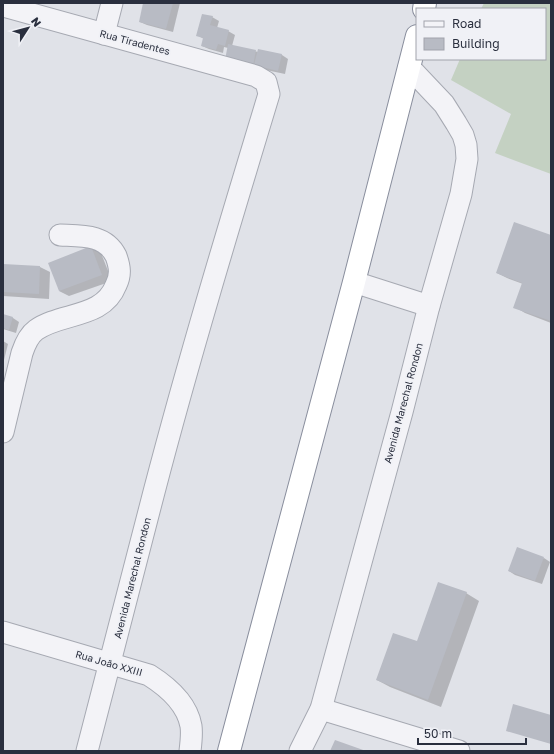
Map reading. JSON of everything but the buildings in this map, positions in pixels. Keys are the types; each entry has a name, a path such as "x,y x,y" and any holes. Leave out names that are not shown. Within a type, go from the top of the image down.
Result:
{"highway":[{"path":"229,751 354,282 416,40"}],"street":[{"path":"104,34 112,3"},
{"name":"Rua Tiradentes","path":"3,6 256,76 266,82"},
{"name":"Avenida Marechal Rondon","path":"300,751 321,709 402,412 429,306 461,194 467,159 466,145 463,135 444,104 409,68"},
{"name":"Avenida Marechal Rondon","path":"86,751 110,664 154,491 222,251 270,94 266,82"},
{"path":"3,432 22,353 29,337 36,330 47,324 96,308 106,301 114,291 120,276 119,265 112,248 101,240 85,236 60,235"},
{"path":"354,282 429,306"},
{"name":"Rua João XXIII","path":"3,632 150,675 172,692 182,704 191,726 190,751"},
{"path":"321,709 459,751"}],"green space":[{"path":"484,3 551,3 551,174 495,153 511,114 451,80 460,60 546,60 546,8 482,8"}]}
